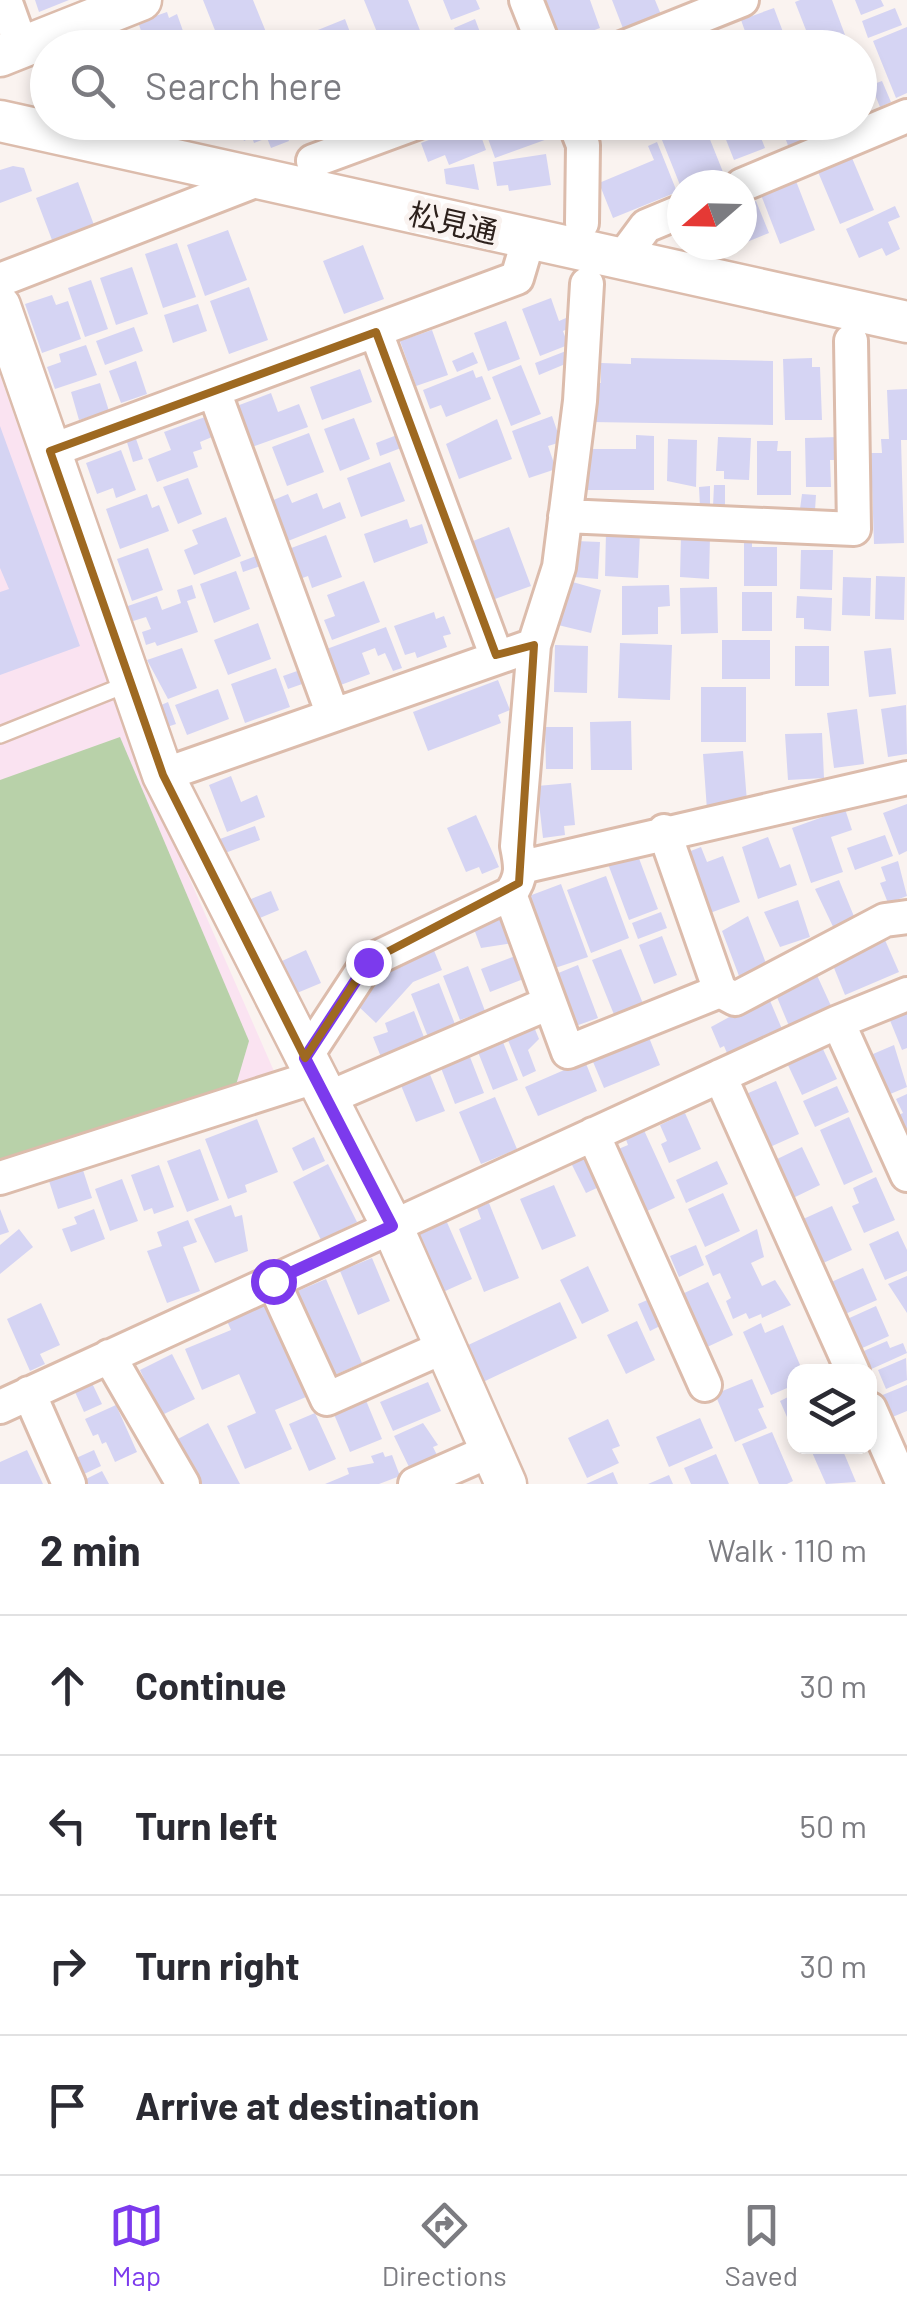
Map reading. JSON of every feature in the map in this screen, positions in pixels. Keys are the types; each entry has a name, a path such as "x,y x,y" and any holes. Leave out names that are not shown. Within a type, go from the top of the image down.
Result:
{"street":[{"path":"7,28 141,0"},
{"path":"526,0 538,30"},
{"path":"667,30 742,0"},
{"path":"877,129 907,116"},
{"name":"松見通","path":"0,121 30,128"},
{"name":"松見通","path":"84,140 528,242 907,322"},
{"path":"313,160 369,140"},
{"path":"581,140 582,224"},
{"path":"757,180 850,140"},
{"path":"0,280 260,180"},
{"path":"620,261 646,226 667,217"},
{"path":"50,451 517,278 528,242"},
{"path":"587,284 580,401 559,567 534,645 516,880 549,1002 568,1052 720,992"},
{"path":"0,306 163,774 392,1226 498,1468 415,1484"},
{"path":"376,332 496,655"},
{"path":"565,516 854,530 852,340"},
{"path":"214,391 333,715"},
{"path":"163,774 496,655 534,645"},
{"path":"316,1078 368,962 516,880 664,831 907,778"},
{"path":"664,831 720,992 734,999 885,920 907,917"},
{"path":"69,1484 15,1400 838,1022 907,994"},
{"path":"0,1178 549,1002"},
{"path":"838,1022 907,1175"},
{"path":"720,1076 848,1364"},
{"path":"592,1134 705,1385"},
{"path":"273,1281 326,1399 444,1347"},
{"path":"109,1356 183,1484"},
{"path":"877,1425 903,1484"}],"lane":[{"path":"0,735 130,683"}],"highlighted area":[{"path":"376,332 496,655 534,645 519,883 368,962 305,1058 163,775 50,451"}],"shaded area":[{"path":"0,375 127,736 277,1078 0,1166"}],"green space":[{"path":"120,737 249,1041 236,1085 0,1162 0,780"}],"building":[{"path":"35,0 69,0 39,12"},
{"path":"203,0 253,0 265,30 215,30"},
{"path":"364,0 408,0 420,30 376,30"},
{"path":"443,0 476,0 480,9 451,20"},
{"path":"546,0 590,0 600,28 557,30"},
{"path":"612,0 655,0 662,17 624,30"},
{"path":"832,0 843,30 806,30 795,2"},
{"path":"855,0 881,0 884,6 861,15"},
{"path":"774,8 782,30 745,30 741,20"},
{"path":"895,8 902,25 877,35 877,30 865,30 862,21"},
{"path":"167,12 169,18 177,14 183,30 141,30 138,22"},
{"path":"345,19 349,30 318,30"},
{"path":"475,19 479,30 455,30"},
{"path":"907,27 907,93 896,98 877,51 877,39"},
{"path":"882,81 891,102 880,107 877,100 877,83"},
{"path":"268,140 289,140 289,141 271,148"},
{"path":"482,140 486,150 449,165 445,155 428,162 421,143"},
{"path":"488,140 545,140 495,158"},
{"path":"662,140 710,140 722,170 674,170"},
{"path":"726,140 762,140 765,148 734,160"},
{"path":"786,140 810,140 789,148"},
{"path":"657,142 668,170 667,196 613,218 599,183 654,160 648,146"},
{"path":"546,154 551,185 509,191 508,185 497,186 493,162"},
{"path":"852,158 874,210 840,224 818,172"},
{"path":"474,164 479,190 446,184 444,169"},
{"path":"24,168 32,191 0,203 0,170"},
{"path":"796,181 815,230 780,244 761,195"},
{"path":"78,182 94,225 52,240 36,198"},
{"path":"757,203 769,233 757,238"},
{"path":"895,206 900,217 888,222 900,249 886,256 882,248 859,258 846,229"},
{"path":"228,230 247,280 205,296 187,245"},
{"path":"177,243 196,297 163,308 145,254"},
{"path":"363,245 384,299 344,314 323,261"},
{"path":"132,267 148,314 116,325 100,278"},
{"path":"91,280 108,329 85,337 68,288"},
{"path":"249,287 268,340 229,354 210,301"},
{"path":"52,295 56,305 68,301 81,339 42,353 25,304"},
{"path":"551,298 559,321 566,318 570,328 563,331 568,345 540,356 522,309"},
{"path":"198,304 207,331 173,343 164,315"},
{"path":"506,321 520,359 488,371 474,333"},
{"path":"134,327 143,351 105,365 96,341"},
{"path":"432,330 448,375 416,386 400,341"},
{"path":"86,345 97,375 55,389 47,367 61,362 59,354"},
{"path":"566,351 570,362 539,375 535,363"},
{"path":"473,352 478,363 457,372 452,361"},
{"path":"631,358 773,361 773,425 591,422 591,383 601,383 601,363 631,364"},
{"path":"812,358 812,367 820,367 822,420 785,420 783,359"},
{"path":"136,361 147,394 121,403 109,371"},
{"path":"521,365 541,414 511,426 492,377"},
{"path":"360,369 372,402 322,420 310,387"},
{"path":"473,370 476,378 482,376 491,399 446,417 441,405 430,409 423,390"},
{"path":"100,383 109,411 79,420 71,392"},
{"path":"907,389 907,440 901,440 904,543 874,544 871,453 882,453 881,439 889,439 887,390"},
{"path":"271,393 278,412 299,404 308,427 249,448 234,407"},
{"path":"552,416 561,442 548,446 556,469 529,478 512,431"},
{"path":"205,417 212,437 200,442 202,449 193,452 198,467 157,482 148,459 171,450 164,432"},
{"path":"354,418 370,459 340,471 324,429"},
{"path":"497,419 512,459 459,479 446,444"},
{"path":"0,426 80,646 0,675 0,592 9,589 0,568"},
{"path":"309,433 324,472 287,486 272,447"},
{"path":"397,435 401,448 380,456 376,443"},
{"path":"636,435 654,436 654,490 585,490 586,449 636,449"},
{"path":"135,436 143,459 133,462 126,439"},
{"path":"718,437 751,438 749,480 724,479 724,471 716,471"},
{"path":"839,437 839,460 830,460 831,487 806,487 805,438"},
{"path":"668,439 697,440 696,487 667,481"},
{"path":"757,441 778,441 777,451 791,451 791,495 757,495"},
{"path":"121,450 136,490 116,498 113,488 97,494 86,463"},
{"path":"390,462 405,501 361,517 347,478"},
{"path":"188,478 202,514 178,524 163,487"},
{"path":"714,485 725,485 725,507 713,507"},
{"path":"710,486 710,507 700,507 699,487"},
{"path":"317,493 323,509 340,502 346,518 288,541 271,501 288,494 292,503"},
{"path":"147,494 152,508 159,505 169,531 120,549 106,509"},
{"path":"802,494 816,495 815,510 800,509"},
{"path":"226,517 241,556 194,575 184,550 198,544 192,530"},
{"path":"407,519 410,528 422,524 428,543 374,563 364,534"},
{"path":"509,527 531,586 495,599 473,541"},
{"path":"606,532 640,533 638,578 605,576"},
{"path":"326,535 342,577 312,588 308,576 297,580 286,550"},
{"path":"681,535 710,536 709,579 680,577"},
{"path":"744,538 752,538 752,547 777,547 777,586 744,586"},
{"path":"576,541 600,542 598,579 574,577"},
{"path":"148,548 163,590 132,601 117,559"},
{"path":"801,550 833,550 832,590 800,589"},
{"path":"259,555 263,565 243,572 240,562"},
{"path":"236,571 250,609 214,623 200,584"},
{"path":"876,576 905,577 904,620 875,619"},
{"path":"843,577 871,578 870,616 842,615"},
{"path":"364,581 380,622 332,640 324,620 335,616 327,595"},
{"path":"569,581 601,590 591,633 558,625"},
{"path":"192,585 196,598 187,601 198,632 157,646 155,642 146,645 142,632 151,629 146,617 130,622 125,607 157,596 162,610 181,603 177,590"},
{"path":"669,585 670,606 658,607 658,634 622,635 622,586"},
{"path":"717,587 718,633 681,634 680,588"},
{"path":"742,592 772,592 772,631 742,631"},
{"path":"797,596 832,598 831,631 804,629 804,618 796,618"},
{"path":"434,612 436,619 444,616 451,634 443,636 447,647 417,658 415,652 405,655 394,626"},
{"path":"258,623 271,659 228,675 214,640"},
{"path":"386,627 402,668 393,671 385,653 378,656 375,648 362,653 370,674 338,686 324,650"},
{"path":"722,640 770,640 770,679 722,679"},
{"path":"620,643 672,645 670,700 618,698"},
{"path":"555,645 588,646 587,693 554,692"},
{"path":"795,646 829,646 829,686 795,686"},
{"path":"182,648 197,688 168,699 147,660"},
{"path":"891,648 896,694 869,697 864,651"},
{"path":"276,668 290,707 245,723 231,684"},
{"path":"300,670 305,683 288,689 283,676"},
{"path":"498,680 510,710 498,715 501,723 428,751 413,712"},
{"path":"701,687 746,687 746,742 701,742"},
{"path":"218,689 229,719 187,735 175,705"},
{"path":"168,702 176,724 167,727 159,706"},
{"path":"906,705 907,754 888,757 881,709"},
{"path":"857,709 864,764 834,768 827,713"},
{"path":"631,721 632,770 591,770 590,722"},
{"path":"545,727 573,727 573,769 546,769"},
{"path":"822,733 824,778 788,780 785,734"},
{"path":"743,751 747,802 707,810 703,754"},
{"path":"231,776 241,802 257,795 265,817 227,832 209,785"},
{"path":"571,783 575,825 564,826 565,835 543,838 537,786"},
{"path":"907,804 907,851 899,855 883,813"},
{"path":"845,809 852,830 831,837 843,872 811,883 792,828"},
{"path":"476,815 499,867 482,874 479,867 466,872 447,828"},
{"path":"255,826 260,840 225,853 220,839"},
{"path":"885,835 893,856 855,870 847,848"},
{"path":"768,837 780,868 790,864 797,885 758,899 742,847"},
{"path":"701,847 707,862 723,856 740,902 710,913 688,852"},
{"path":"637,853 658,909 629,920 608,864"},
{"path":"898,861 907,896 888,903 880,883 886,881 881,867"},
{"path":"606,876 629,938 591,953 567,890"},
{"path":"839,880 858,926 837,935 815,889"},
{"path":"561,884 588,957 555,968 529,896"},
{"path":"271,891 279,910 255,920 246,901"},
{"path":"798,900 810,937 780,947 764,912"},
{"path":"502,912 513,943 481,948 474,929 487,924 485,918"},
{"path":"661,912 667,928 638,939 632,923"},
{"path":"748,916 767,966 739,976 722,931"},
{"path":"662,936 677,975 654,984 639,945"},
{"path":"885,940 899,972 845,995 832,963"},
{"path":"433,948 442,970 413,982 376,1023 357,1005 399,962"},
{"path":"621,949 646,1011 617,1022 592,960"},
{"path":"306,950 321,983 297,993 282,961"},
{"path":"518,955 526,978 490,992 481,969"},
{"path":"578,965 598,1018 570,1028 551,976"},
{"path":"468,966 485,1011 460,1020 443,976"},
{"path":"815,971 832,1008 789,1026 774,990"},
{"path":"439,983 458,1032 430,1042 411,994"},
{"path":"768,996 782,1029 727,1053 724,1046 720,1048 711,1027"},
{"path":"414,1011 427,1045 383,1062 373,1037 388,1032 385,1023"},
{"path":"907,1011 907,1048 902,1050 889,1018"},
{"path":"532,1022 539,1039 528,1050 536,1071 523,1077 505,1033"},
{"path":"648,1035 660,1065 604,1088 591,1057"},
{"path":"501,1037 518,1080 493,1090 476,1047"},
{"path":"894,1045 907,1087 883,1097 866,1057"},
{"path":"822,1047 837,1079 802,1095 787,1063"},
{"path":"470,1057 484,1093 455,1104 441,1068"},
{"path":"585,1061 597,1091 538,1116 525,1087"},
{"path":"429,1072 445,1111 416,1122 400,1083"},
{"path":"776,1081 799,1134 770,1147 746,1094"},
{"path":"837,1086 849,1112 815,1127 803,1101"},
{"path":"907,1094 907,1128 900,1131 894,1117 903,1113 896,1099"},
{"path":"495,1097 517,1149 481,1164 459,1112"},
{"path":"685,1113 701,1149 669,1163 661,1144 667,1141 660,1125"},
{"path":"849,1117 873,1172 844,1185 820,1130"},
{"path":"257,1119 278,1172 245,1185 247,1192 228,1199 205,1139"},
{"path":"643,1128 675,1198 645,1212 616,1150 628,1145 625,1137"},
{"path":"314,1137 325,1161 303,1171 292,1148"},
{"path":"802,1147 820,1185 791,1199 773,1161"},
{"path":"200,1149 219,1200 187,1212 167,1161"},
{"path":"585,1156 599,1187 586,1193 571,1163"},
{"path":"717,1161 728,1184 686,1203 676,1180"},
{"path":"328,1164 357,1222 321,1240 293,1182"},
{"path":"159,1165 174,1207 154,1214 152,1208 144,1211 131,1175"},
{"path":"83,1170 92,1198 58,1209 49,1181"},
{"path":"876,1177 895,1220 864,1233 852,1206 859,1203 853,1188"},
{"path":"122,1179 138,1221 110,1231 95,1189"},
{"path":"554,1185 576,1236 542,1250 520,1199"},
{"path":"723,1193 740,1231 705,1247 688,1209"},
{"path":"489,1203 519,1278 484,1292 459,1229 481,1219 477,1208"},
{"path":"231,1205 235,1217 242,1215 248,1251 215,1263 194,1219"},
{"path":"832,1206 852,1250 821,1264 801,1220"},
{"path":"0,1209 9,1232 0,1235"},
{"path":"94,1209 105,1239 71,1252 62,1229 77,1224 74,1217"},
{"path":"188,1220 197,1242 183,1247 200,1291 167,1303 147,1251 162,1246 157,1232"},
{"path":"446,1220 472,1279 443,1292 417,1233"},
{"path":"19,1229 33,1247 0,1274 0,1245"},
{"path":"757,1229 764,1257 751,1263 762,1286 775,1280 791,1305 762,1318 761,1314 749,1319 746,1313 733,1319 726,1301 731,1298 720,1273 713,1276 705,1256"},
{"path":"898,1231 907,1250 907,1271 885,1280 869,1244"},
{"path":"696,1245 704,1265 679,1277 670,1256"},
{"path":"372,1258 390,1301 358,1315 340,1271"},
{"path":"588,1266 609,1311 582,1324 560,1280"},
{"path":"863,1268 877,1300 843,1315 829,1283"},
{"path":"907,1276 907,1313 888,1284"},
{"path":"326,1279 362,1363 330,1377 293,1293"},
{"path":"708,1282 733,1335 705,1348 680,1295"},
{"path":"652,1298 664,1324 650,1331 638,1304"},
{"path":"560,1302 577,1338 483,1382 466,1346"},
{"path":"41,1303 60,1345 40,1354 45,1364 30,1371 7,1319"},
{"path":"267,1304 306,1397 275,1410 292,1449 245,1469 227,1426 256,1413 239,1374 202,1390 185,1349 231,1330 227,1321"},
{"path":"876,1306 889,1336 858,1350 845,1320"},
{"path":"637,1321 655,1360 626,1374 607,1335"},
{"path":"761,1323 765,1333 783,1325 800,1364 787,1364 787,1388 771,1395 743,1332"},
{"path":"887,1341 890,1348 903,1343 907,1353 877,1366 864,1364 859,1353"},
{"path":"172,1354 195,1399 160,1416 140,1389 147,1385 140,1370"},
{"path":"906,1358 907,1380 886,1389 878,1370"},
{"path":"752,1379 764,1407 758,1409 767,1428 735,1442 715,1394"},
{"path":"428,1382 441,1411 393,1431 380,1402"},
{"path":"92,1383 102,1404 84,1412 75,1392"},
{"path":"907,1385 907,1411 890,1418 880,1396"},
{"path":"365,1398 382,1439 350,1452 333,1412"},
{"path":"787,1398 787,1417 780,1401"},
{"path":"116,1405 137,1452 115,1462 106,1442 102,1444 98,1434 93,1436 85,1419"},
{"path":"315,1413 336,1459 309,1471 289,1424"},
{"path":"700,1418 713,1448 669,1467 656,1437"},
{"path":"608,1419 620,1446 612,1449 619,1463 587,1478 568,1438"},
{"path":"208,1423 240,1484 196,1484 174,1441"},
{"path":"423,1423 438,1445 433,1447 438,1457 410,1469 394,1436"},
{"path":"772,1432 793,1481 787,1484 759,1484 742,1444"},
{"path":"27,1450 43,1484 0,1484 0,1462"},
{"path":"94,1450 101,1466 82,1475 74,1459"},
{"path":"383,1452 385,1457 392,1455 400,1476 379,1484 325,1484 349,1474 347,1468 374,1463 371,1456"},
{"path":"716,1454 729,1484 691,1484 684,1468"},
{"path":"813,1454 844,1454 856,1482 826,1484"},
{"path":"102,1471 109,1484 85,1484 84,1480"},
{"path":"613,1472 618,1484 586,1484"},
{"path":"669,1475 673,1484 648,1484"}],"route":[{"path":"273,1281 392,1226 305,1058 368,962"}]}
